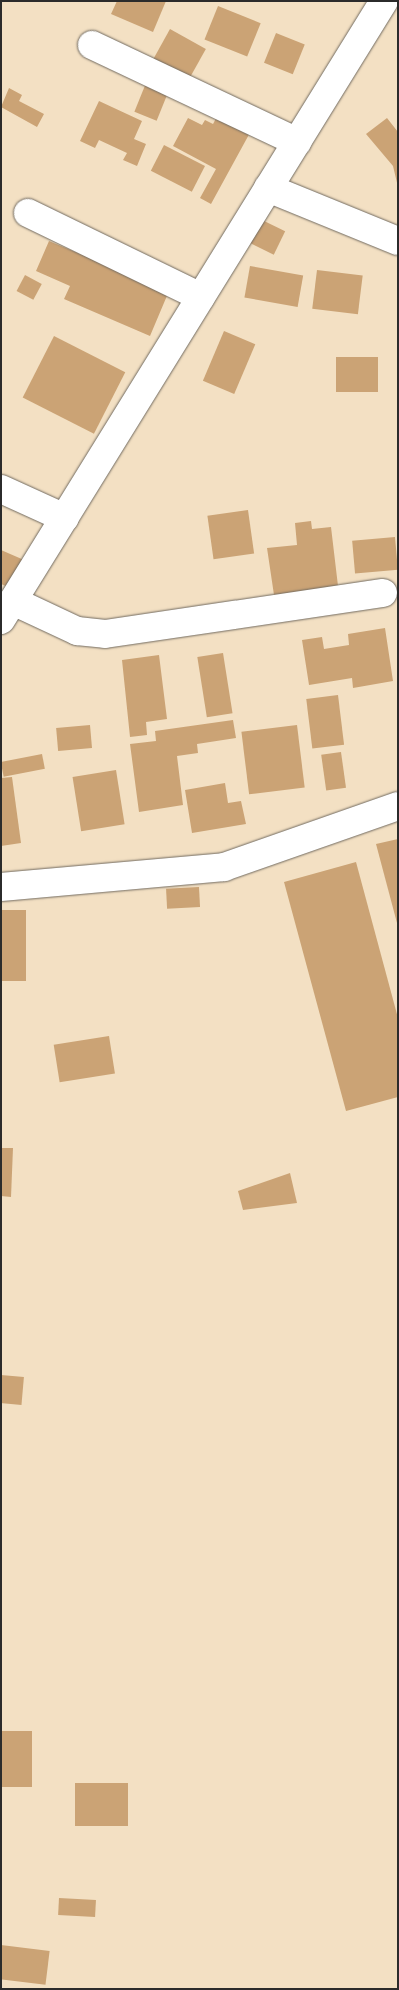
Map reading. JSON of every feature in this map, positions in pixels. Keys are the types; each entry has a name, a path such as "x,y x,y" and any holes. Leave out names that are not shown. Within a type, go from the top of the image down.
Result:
{"street":[{"path":"383,593 105,634 77,632 7,611 384,1"},
{"path":"92,45 297,142"},
{"path":"268,188 398,240"},
{"path":"28,213 202,297"},
{"path":"1,489 65,518"},
{"path":"1,887 224,867 398,806"}],"building":[{"path":"117,1 166,1 153,32 111,14"},
{"path":"218,6 261,23 247,57 205,39"},
{"path":"170,29 206,49 186,84 151,64"},
{"path":"276,33 305,45 293,74 264,63"},
{"path":"146,83 168,92 157,121 134,112"},
{"path":"9,88 22,95 19,101 44,114 37,127 1,107"},
{"path":"99,101 142,121 134,139 146,144 137,166 123,160 127,153 99,140 95,148 80,141"},
{"path":"220,111 252,129 211,204 200,198 216,169 173,146 188,118 202,125 205,120 213,124"},
{"path":"387,118 398,132 398,187 393,166 366,134"},
{"path":"164,145 205,166 192,192 151,171"},
{"path":"260,219 285,231 274,255 249,242"},
{"path":"49,241 169,291 150,336 64,299 70,286 36,271"},
{"path":"250,266 303,275 298,307 244,298"},
{"path":"317,270 363,276 358,314 312,309"},
{"path":"25,275 42,284 33,300 17,291"},
{"path":"224,331 255,344 234,394 203,381"},
{"path":"54,336 125,372 94,434 23,397"},
{"path":"336,357 378,357 378,392 336,392"},
{"path":"248,510 254,554 214,559 207,516"},
{"path":"311,521 312,529 331,527 338,586 274,595 267,548 297,545 295,523"},
{"path":"395,537 398,570 355,574 352,541"},
{"path":"1,550 24,560 11,588 1,584"},
{"path":"385,628 393,681 353,688 352,678 309,685 302,640 322,637 324,649 349,645 348,634"},
{"path":"223,653 233,713 207,717 197,657"},
{"path":"159,655 167,719 146,722 147,735 130,737 122,660"},
{"path":"338,695 344,745 312,749 306,699"},
{"path":"233,720 236,738 197,744 198,753 177,756 183,805 139,812 130,744 156,741 155,731"},
{"path":"90,725 92,748 58,751 56,728"},
{"path":"297,725 305,788 249,794 241,732"},
{"path":"341,752 346,788 326,790 321,755"},
{"path":"42,754 45,769 4,777 1,762"},
{"path":"116,770 125,824 81,831 73,777"},
{"path":"12,777 21,843 1,846 1,778"},
{"path":"225,783 228,803 241,801 246,824 192,833 185,790"},
{"path":"398,839 398,923 397,923 376,844"},
{"path":"356,862 398,1018 398,1097 346,1111 284,882"},
{"path":"199,887 200,907 167,909 166,889"},
{"path":"1,910 26,910 26,981 1,981"},
{"path":"109,1036 115,1074 60,1082 54,1045"},
{"path":"1,1148 13,1148 11,1197 1,1196"},
{"path":"290,1173 297,1203 243,1210 238,1191"},
{"path":"1,1375 24,1377 21,1405 1,1403"},
{"path":"1,1731 32,1731 32,1787 1,1787"},
{"path":"75,1783 128,1783 128,1826 75,1826"},
{"path":"59,1898 96,1900 95,1917 58,1915"},
{"path":"1,1945 50,1951 45,1985 1,1979"}]}
